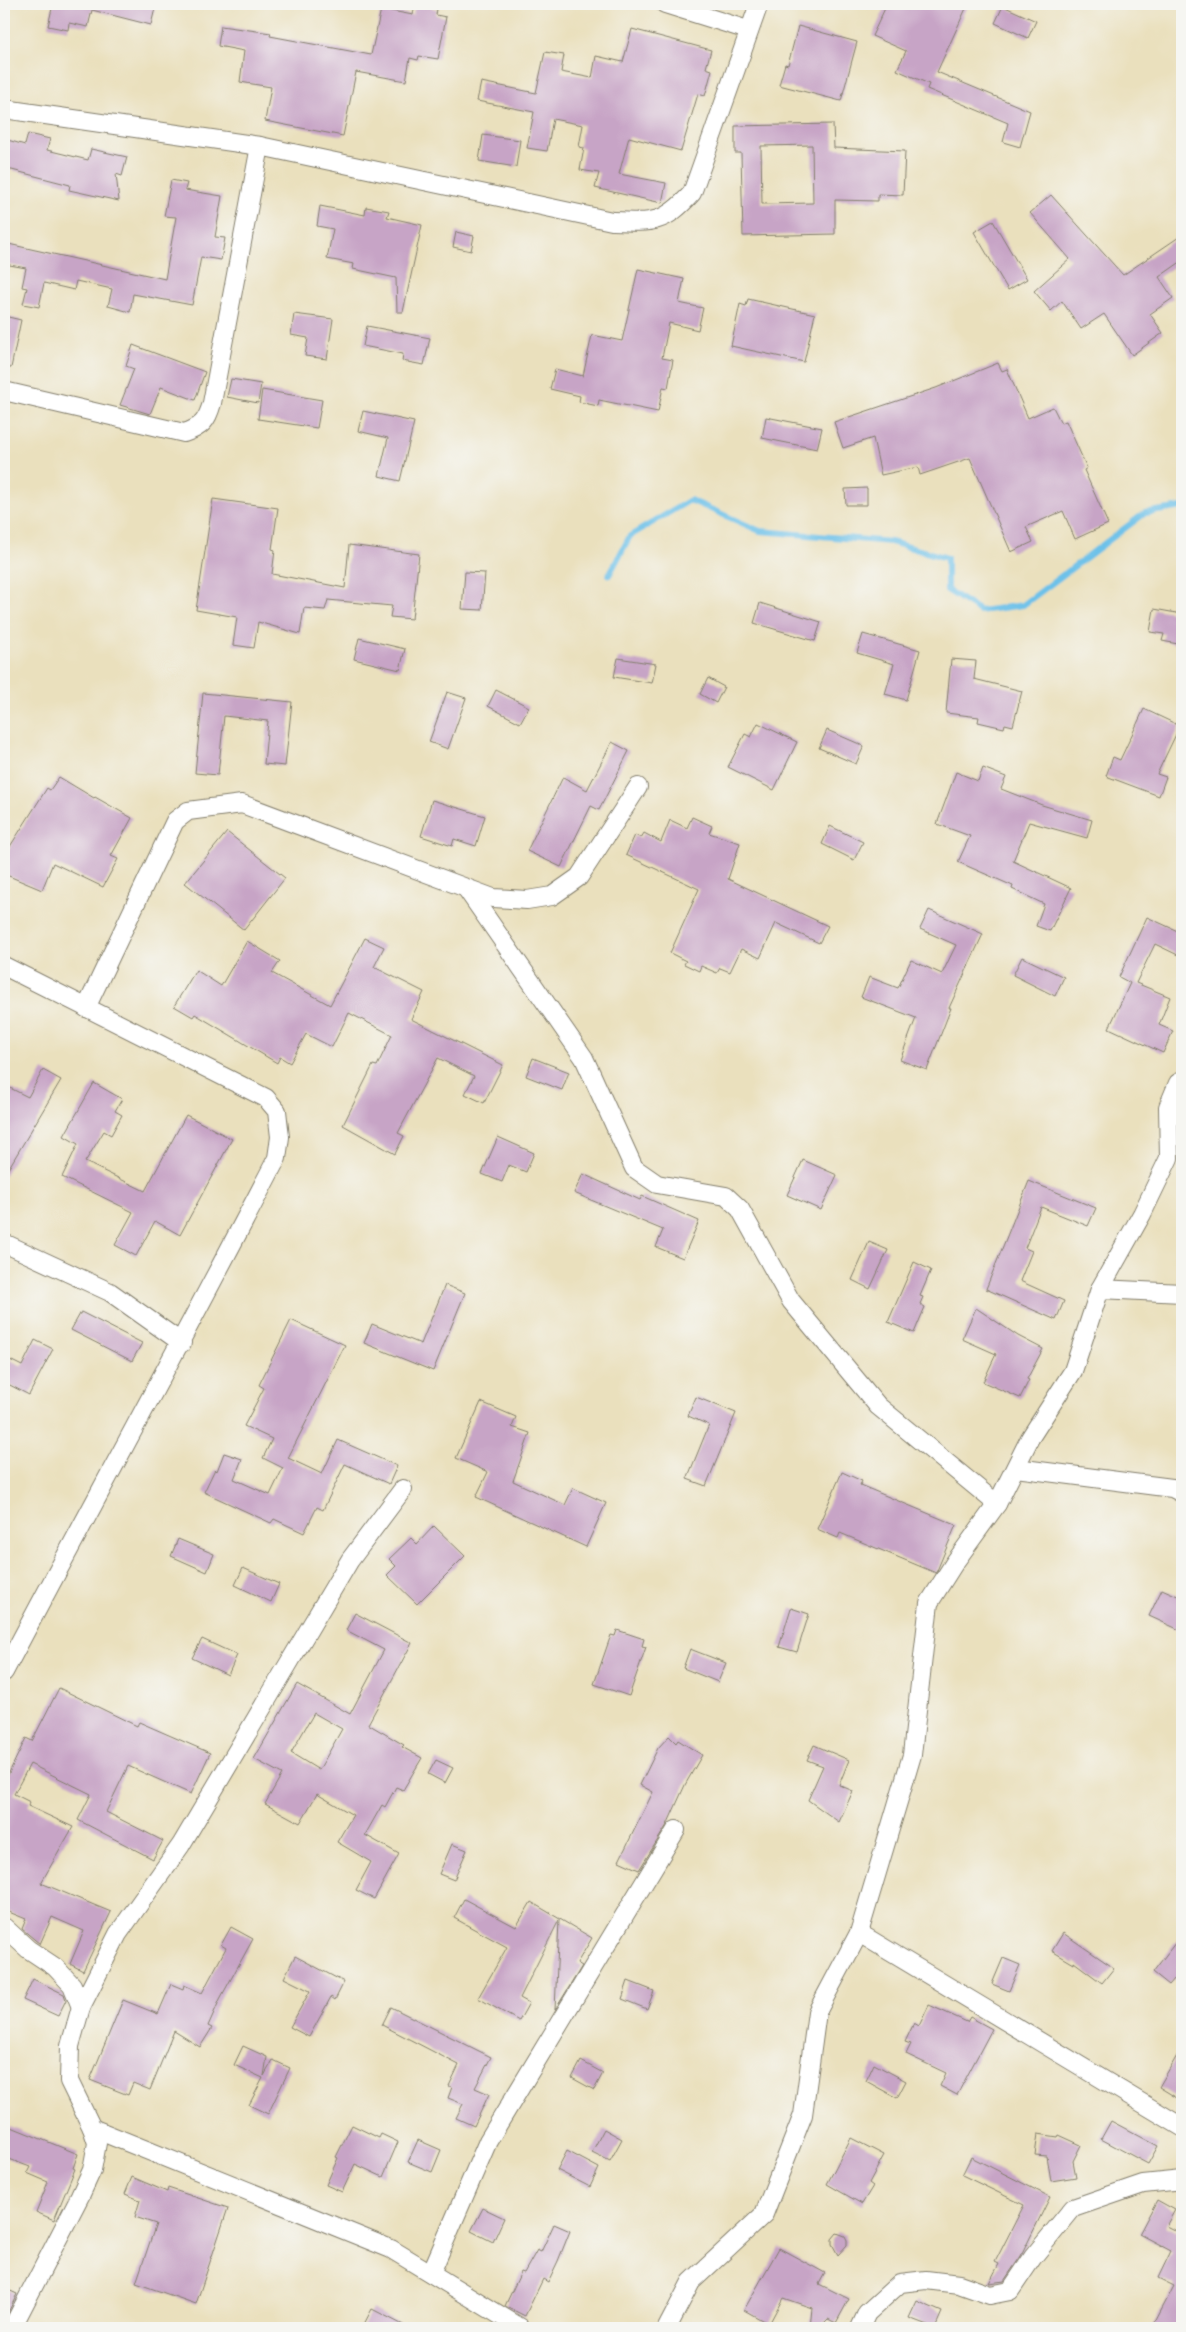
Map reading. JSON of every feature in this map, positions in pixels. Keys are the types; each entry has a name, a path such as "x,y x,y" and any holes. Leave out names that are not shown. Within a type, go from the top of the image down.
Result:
{"street":[{"path":"665,4 748,30"},
{"path":"4,109 260,146 612,221 655,220 675,212 692,193 758,4"},
{"path":"4,391 184,433 199,428 207,419 212,403 260,146"},
{"path":"86,1008 175,821 188,811 242,804 493,898 526,900 552,896 579,877 638,787"},
{"path":"466,888 584,1058 634,1168 657,1184 726,1196 740,1209 791,1301 878,1406 997,1504"},
{"path":"4,966 266,1098 277,1111 280,1138 277,1158 182,1343 135,1425 4,1672"},
{"path":"667,2328 691,2282 764,2214 803,2115 817,2012 859,1933 912,1755 930,1603 955,1562 997,1504 1030,1438 1073,1371 1100,1289 1142,1214 1169,1158 1168,1107 1178,1083 1182,1081"},
{"path":"4,1244 110,1292 182,1343"},
{"path":"1100,1289 1182,1293"},
{"path":"1016,1468 1172,1488 1182,1493"},
{"path":"12,2328 92,2170 97,2144 92,2128 69,2081 70,2046 80,2007 118,1934 181,1845 350,1560 403,1489"},
{"path":"431,2273 488,2141 676,1830"},
{"path":"4,1927 28,1948 55,1967 72,1985 80,2007"},
{"path":"859,1933 1182,2127"},
{"path":"92,2128 391,2249 521,2328"},
{"path":"860,2328 867,2313 900,2283 926,2280 959,2284 990,2295 1010,2291 1033,2257 1073,2208 1142,2184 1182,2180"}],"building":[{"path":"53,4 156,4 151,25 92,10 88,27 69,23 68,30 48,26"},
{"path":"415,4 437,9 436,15 446,17 438,59 419,56 418,60 410,58 406,81 356,72 343,136 265,121 271,87 240,82 244,51 218,46 221,26 271,33 270,36 371,55 381,9 413,15"},
{"path":"887,4 968,4 937,72 1030,111 1020,147 1003,142 1008,123 927,89 929,84 897,70 906,51 872,36"},
{"path":"1003,6 1036,21 1028,38 995,23"},
{"path":"798,26 857,42 841,101 779,85 785,64 788,65"},
{"path":"632,29 711,50 706,68 712,70 705,96 698,94 681,151 629,137 619,174 666,183 662,203 595,188 599,173 580,170 584,148 579,147 583,125 553,119 547,151 527,148 534,112 477,101 481,82 536,93 545,52 564,55 561,72 592,78 596,56 623,62"},
{"path":"833,124 834,148 905,151 903,195 878,194 878,201 835,200 835,234 743,236 741,153 735,153 735,126","holes":["812,145 813,203 762,204 761,146"]},
{"path":"28,134 50,139 47,150 88,160 91,149 127,157 122,176 116,174 119,201 69,190 70,185 4,168 4,139 25,145"},
{"path":"483,135 520,140 516,167 479,161"},
{"path":"171,180 187,183 185,190 222,196 215,237 225,238 221,260 201,257 192,305 133,294 130,312 108,306 112,289 76,281 74,290 44,283 39,307 23,304 27,288 22,287 26,268 4,264 4,243 165,279 176,217 164,216"},
{"path":"1051,195 1123,275 1182,235 1182,261 1159,277 1173,298 1150,314 1163,333 1132,355 1104,314 1081,329 1062,301 1051,311 1034,291 1070,259 1030,213"},
{"path":"320,206 365,215 366,207 389,211 387,217 422,225 403,312 397,312 396,278 353,269 354,264 327,259 333,229 317,226"},
{"path":"993,221 1027,279 1008,290 974,232"},
{"path":"456,232 474,236 471,251 453,247"},
{"path":"638,269 684,279 679,303 703,308 698,330 669,323 662,358 673,360 668,388 663,387 658,412 599,400 598,406 579,402 580,396 550,389 555,369 583,376 592,335 622,341"},
{"path":"748,299 815,314 804,362 731,346 740,304 746,306"},
{"path":"294,314 333,319 327,359 305,356 308,338 291,335"},
{"path":"4,316 21,320 11,368 4,368"},
{"path":"367,326 430,338 424,365 402,361 403,354 363,346"},
{"path":"133,345 205,372 195,400 161,387 150,414 120,405 134,369 126,366"},
{"path":"998,363 1002,371 1007,369 1028,418 1053,407 1061,423 1066,421 1087,468 1084,470 1108,524 1075,539 1063,511 1026,527 1033,542 1011,552 970,458 920,475 918,467 881,475 873,438 843,448 834,422 936,388"},
{"path":"231,379 261,384 258,403 227,397"},
{"path":"262,390 322,400 317,428 258,419"},
{"path":"363,411 414,422 400,481 379,476 388,438 358,431"},
{"path":"766,417 822,428 817,449 762,438"},
{"path":"867,488 867,505 846,505 845,489"},
{"path":"213,499 278,508 272,549 275,550 272,574 345,588 349,545 419,554 412,619 390,617 392,606 328,600 325,610 304,608 300,634 258,622 254,648 233,645 237,617 196,610"},
{"path":"465,572 485,573 482,610 462,609"},
{"path":"760,603 821,622 815,641 754,623"},
{"path":"1154,609 1182,614 1182,638 1180,637 1178,644 1162,641 1164,634 1150,632"},
{"path":"863,634 920,650 906,700 885,694 894,664 857,653"},
{"path":"359,638 405,649 400,670 354,659"},
{"path":"618,658 656,664 652,683 614,677"},
{"path":"951,659 976,661 974,679 1022,691 1013,726 1005,724 1004,728 978,722 979,717 946,713"},
{"path":"708,678 724,687 716,703 700,694"},
{"path":"496,690 529,707 520,723 488,706"},
{"path":"447,692 466,698 448,749 429,742"},
{"path":"203,693 292,702 285,766 264,764 268,721 224,716 218,775 195,773"},
{"path":"1144,709 1180,726 1157,774 1166,777 1159,796 1106,776 1113,757 1120,760"},
{"path":"758,723 797,742 774,790 728,767 745,734 751,737"},
{"path":"827,730 864,746 856,764 819,748"},
{"path":"612,742 629,751 599,810 591,806 561,867 527,851 563,777 587,790"},
{"path":"983,768 1006,777 1001,789 1042,805 1092,820 1087,838 1029,822 1013,861 1071,888 1050,931 1036,926 1044,904 1012,889 1013,886 958,862 970,836 937,824 956,772 978,781"},
{"path":"59,777 132,818 111,856 118,859 103,887 53,863 42,890 4,874 4,856 47,788 50,790"},
{"path":"432,800 485,816 476,846 454,839 452,846 421,836"},
{"path":"692,817 712,826 709,833 740,843 728,879 828,926 819,943 776,923 760,958 741,949 730,972 720,968 717,973 701,966 699,971 684,964 686,961 670,953 699,889 626,855 635,835 641,838 644,833 661,842 670,820 687,828"},
{"path":"830,826 863,842 854,860 822,844"},
{"path":"227,832 285,878 244,930 185,883"},
{"path":"929,910 983,934 949,1008 951,1008 927,1070 900,1060 916,1018 861,997 869,977 898,988 911,960 942,974 956,945 920,929"},
{"path":"1147,917 1182,933 1182,957 1155,944 1136,983 1170,997 1159,1025 1173,1031 1163,1053 1109,1028 1130,983 1119,977"},
{"path":"365,938 384,947 374,967 424,992 411,1019 503,1065 484,1103 465,1094 474,1076 438,1058 398,1133 404,1136 395,1154 343,1125 373,1065 377,1066 392,1035 349,1013 332,1047 306,1034 290,1063 280,1057 277,1063 195,1014 193,1017 174,1006 196,970 221,986 247,941 280,961 272,973 330,1005"},
{"path":"1022,957 1064,977 1055,996 1013,975"},
{"path":"533,1058 569,1072 562,1090 526,1076"},
{"path":"43,1070 61,1080 4,1176 4,1085 28,1097"},
{"path":"94,1083 122,1099 115,1111 122,1115 111,1135 104,1131 85,1162 145,1191 186,1115 232,1139 180,1235 155,1221 136,1256 115,1245 133,1212 62,1177 78,1144 64,1136"},
{"path":"498,1137 534,1153 526,1172 509,1165 502,1182 482,1174"},
{"path":"803,1160 837,1175 821,1210 787,1195"},
{"path":"583,1174 640,1200 642,1196 699,1221 683,1258 656,1247 663,1230 574,1193"},
{"path":"1029,1181 1096,1208 1088,1226 1041,1207 1025,1248 1032,1251 1020,1281 1064,1301 1056,1320 986,1289"},
{"path":"869,1242 888,1250 870,1289 852,1280"},
{"path":"914,1262 931,1270 920,1296 923,1297 920,1304 925,1307 914,1333 888,1322"},
{"path":"445,1285 465,1293 433,1371 364,1343 372,1324 421,1344"},
{"path":"976,1308 1018,1336 1043,1349 1027,1379 1029,1380 1020,1398 983,1382 996,1354 962,1339"},
{"path":"81,1312 142,1343 132,1361 71,1330"},
{"path":"291,1320 345,1345 288,1458 322,1474 338,1440 397,1466 389,1484 345,1464 323,1510 317,1507 304,1533 274,1519 271,1523 204,1492 215,1469 217,1471 224,1453 242,1459 234,1479 270,1495 283,1468 263,1458 272,1439 244,1426 264,1388 259,1385"},
{"path":"35,1340 53,1349 29,1395 4,1382 4,1357 22,1366"},
{"path":"696,1397 736,1413 706,1486 687,1479 709,1425 688,1416"},
{"path":"481,1402 516,1417 512,1427 530,1433 513,1481 565,1505 573,1488 606,1503 586,1547 476,1497 488,1472 456,1458"},
{"path":"842,1472 862,1481 860,1485 956,1525 936,1573 840,1533 838,1538 817,1529"},
{"path":"434,1526 465,1556 417,1604 387,1575 396,1566 389,1559 411,1538 417,1544"},
{"path":"178,1539 214,1554 207,1572 171,1556"},
{"path":"243,1568 279,1584 271,1602 235,1585"},
{"path":"1162,1589 1182,1598 1182,1631 1149,1616"},
{"path":"791,1608 809,1614 797,1652 779,1647"},
{"path":"355,1613 412,1643 368,1724 422,1758 403,1790 396,1787 385,1807 382,1805 365,1835 399,1854 374,1899 356,1890 371,1862 337,1842 353,1815 317,1794 300,1823 265,1804 282,1774 254,1759 297,1684 350,1714 384,1650 346,1630","holes":["314,1713 342,1729 319,1770 291,1753"]},
{"path":"617,1630 644,1639 642,1646 646,1647 629,1696 594,1684 611,1635 615,1636"},
{"path":"202,1639 237,1655 228,1675 192,1658"},
{"path":"690,1649 726,1663 718,1682 683,1668"},
{"path":"59,1688 137,1726 139,1722 210,1753 191,1794 128,1766 106,1812 163,1841 153,1859 78,1820 91,1794 30,1764 14,1794 30,1802 28,1806 73,1827 41,1883 111,1912 83,1971 70,1964 84,1931 52,1917 40,1944 22,1929 26,1919 4,1910 4,1783 26,1738 32,1741"},
{"path":"669,1736 676,1743 678,1740 702,1755 685,1785 667,1825 639,1870 619,1861 653,1792 640,1785 658,1748"},
{"path":"814,1745 849,1760 839,1785 853,1791 839,1822 808,1800 823,1766 807,1760"},
{"path":"436,1760 453,1768 445,1783 428,1774"},
{"path":"452,1844 467,1850 454,1880 439,1874"},
{"path":"464,1899 516,1927 531,1902 592,1938 577,1963 582,1966 555,2010 559,1920 520,1998 529,2003 519,2021 478,1998 507,1947 454,1918"},
{"path":"231,1927 253,1939 220,1999 208,2026 212,2028 200,2047 174,2031 150,2090 133,2083 128,2095 90,2080 123,2000 158,2014 171,1984 183,1989 184,1985 202,1993 226,1948 221,1945"},
{"path":"1063,1933 1114,1968 1102,1983 1074,1962 1074,1964 1052,1951"},
{"path":"1182,1934 1182,1983 1175,1978 1169,1985 1153,1972"},
{"path":"295,1956 344,1982 335,2000 331,1997 309,2037 290,2027 310,1991 284,1978"},
{"path":"1003,1958 1020,1965 1009,1991 992,1984"},
{"path":"33,1979 64,1994 66,2000 58,2016 23,2000"},
{"path":"628,1981 654,1991 647,2009 622,1999"},
{"path":"929,2005 967,2022 970,2017 992,2029 957,2095 940,2086 946,2073 906,2054 911,2044 905,2042 914,2023 919,2026"},
{"path":"391,2007 491,2057 475,2088 489,2094 474,2126 456,2118 463,2104 448,2098 452,2087 449,2086 459,2065 382,2025"},
{"path":"243,2046 267,2057 264,2076 273,2060 290,2068 268,2114 249,2105 263,2078 234,2065"},
{"path":"1182,2047 1182,2088 1177,2098 1159,2087"},
{"path":"581,2061 603,2073 594,2090 572,2078"},
{"path":"874,2064 906,2081 897,2098 866,2081"},
{"path":"1111,2121 1158,2146 1148,2164 1101,2139"},
{"path":"352,2125 379,2138 381,2134 398,2142 383,2177 355,2164 342,2192 326,2185 338,2158 336,2157"},
{"path":"9,2126 78,2154 73,2168 75,2169 54,2220 36,2212 48,2182 27,2173 30,2167 4,2157 4,2140"},
{"path":"604,2129 622,2139 610,2161 592,2152"},
{"path":"1038,2134 1058,2137 1059,2135 1081,2145 1073,2161 1076,2177 1051,2181 1047,2156 1035,2155"},
{"path":"851,2138 884,2155 869,2183 873,2186 862,2204 827,2184"},
{"path":"418,2140 441,2150 432,2172 408,2162"},
{"path":"567,2151 599,2168 590,2187 557,2170"},
{"path":"971,2157 1050,2197 1021,2256 1004,2281 989,2283 999,2264 995,2262 1024,2205 962,2175"},
{"path":"132,2177 167,2192 168,2188 228,2208 196,2304 136,2283 156,2224 135,2217 140,2200 125,2194"},
{"path":"1157,2200 1175,2210 1166,2226 1180,2233 1182,2228 1182,2319 1177,2328 1152,2328 1174,2286 1158,2278 1171,2251 1139,2234"},
{"path":"483,2208 504,2218 493,2242 471,2231"},
{"path":"554,2224 570,2231 548,2282 543,2279 525,2316 505,2306 521,2272 524,2273 537,2250 541,2252"},
{"path":"837,2233 845,2236 847,2240 847,2245 838,2255 832,2244 832,2239"},
{"path":"779,2248 825,2273 819,2284 849,2299 836,2323 828,2319 819,2328 810,2328 812,2308 783,2298 769,2324 744,2310"},
{"path":"4,2288 17,2294 4,2321"},
{"path":"917,2301 942,2312 935,2328 909,2318"},
{"path":"372,2309 409,2328 362,2328"}],"waterway":[{"path":"609,575 630,536 690,500 760,531 891,542 947,558 947,590 980,611 1023,605 1145,513 1182,507"}]}
